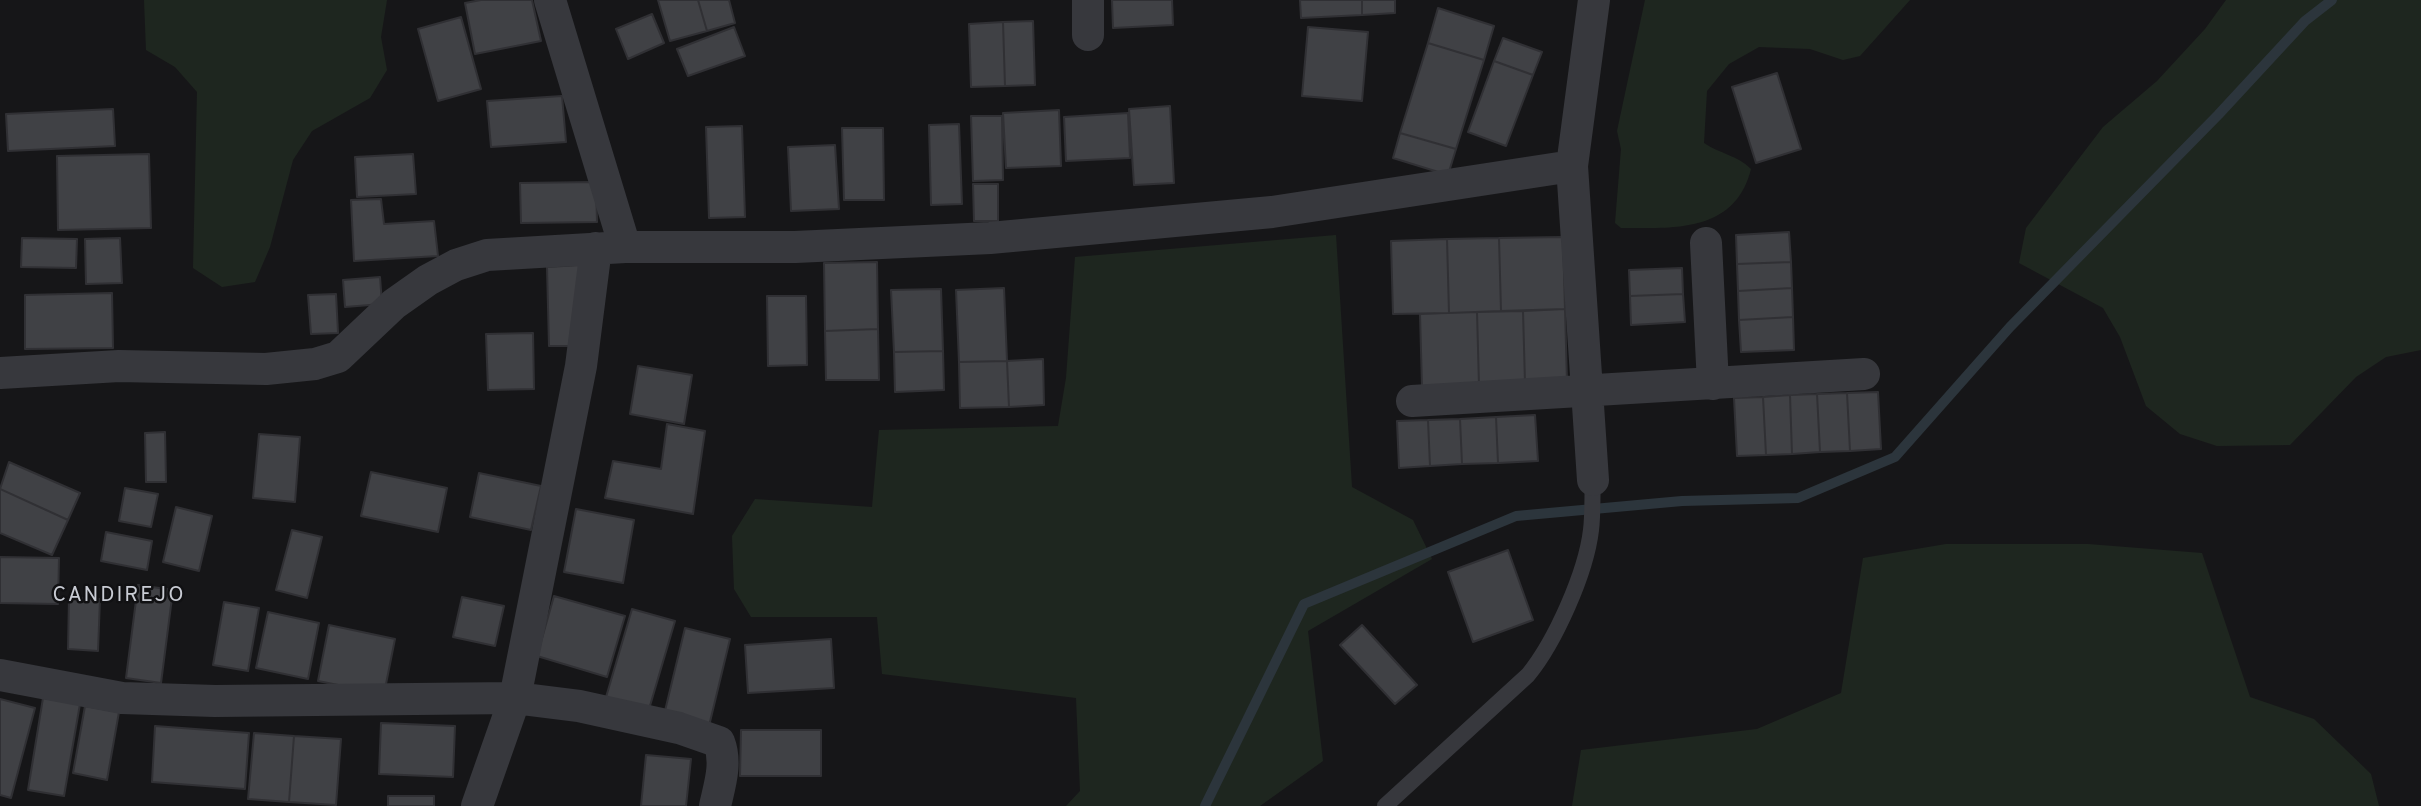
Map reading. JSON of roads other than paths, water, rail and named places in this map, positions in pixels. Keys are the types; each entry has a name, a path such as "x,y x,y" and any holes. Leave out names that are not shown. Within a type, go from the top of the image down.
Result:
{"street":[{"path":"1088,0 1088,35"},
{"path":"1593,480 1572,166 1594,0"},
{"path":"477,806 515,698 544,539 610,247 554,2"},
{"path":"0,373 119,366 266,369 315,365 338,357 394,304 456,265 486,255 610,247 782,247 990,238 1272,212 1572,166"},
{"path":"1706,243 1713,384"},
{"path":"1412,401 1587,393 1864,374"},
{"path":"0,675 122,698 215,701 515,698 579,706 679,728 719,742 723,754 722,774 715,806"}],"lane":[{"path":"1385,806 1528,675 1546,653 1577,577 1591,531 1593,480"}],"waterway":[{"path":"1205,806 1304,604 1516,516 1682,501 1798,498 1895,457 2010,327 2218,115 2305,21 2332,0"}],"district":[{"name":"CANDIREJO","path":"119,597"}]}
